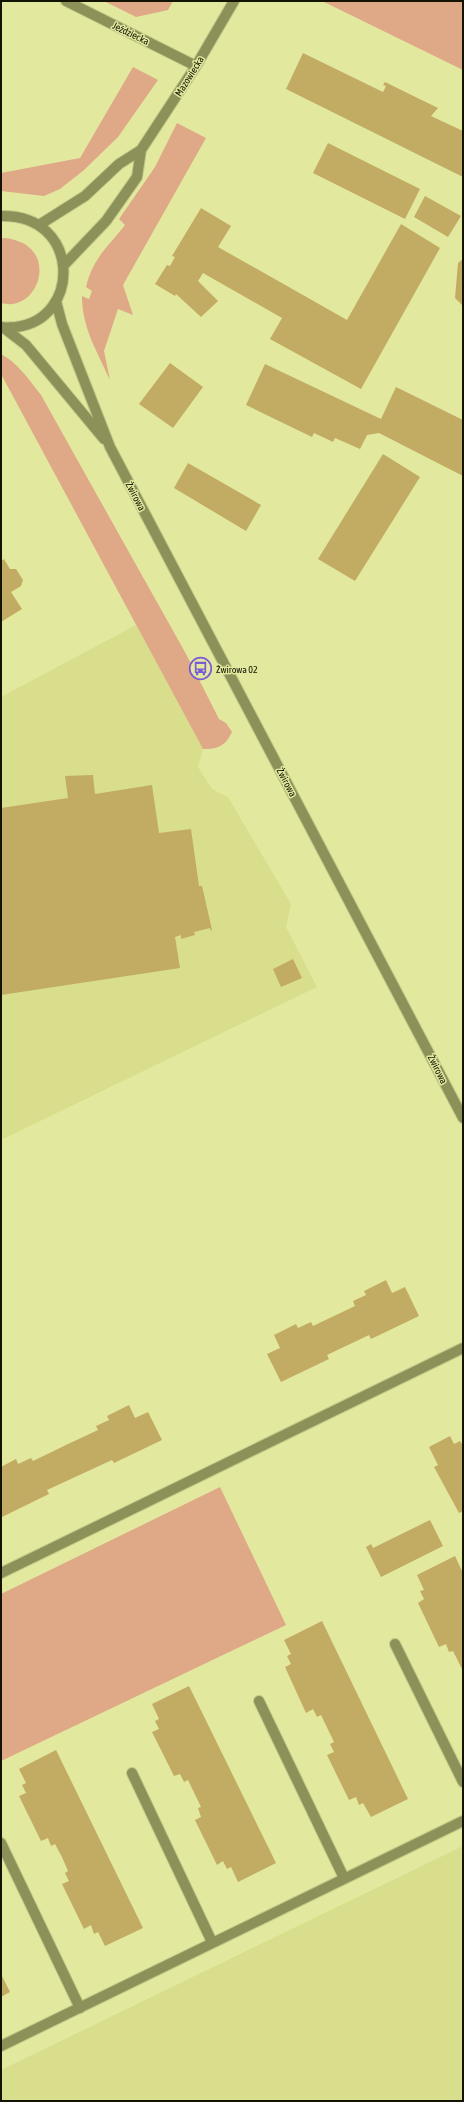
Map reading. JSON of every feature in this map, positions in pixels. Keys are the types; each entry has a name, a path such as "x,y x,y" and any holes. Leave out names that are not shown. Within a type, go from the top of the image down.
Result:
{"street":[{"name":"Jeździecka","path":"66,1 196,66"},
{"name":"Mazowiecka","path":"39,225 85,196 119,164 141,150 196,66 234,1"},
{"name":"Mazowiecka","path":"64,265 106,221 137,177 141,150"},
{"path":"1,216 16,215 34,221 49,233 59,248 64,265 63,284 56,300 44,314 25,326 2,328"},
{"name":"Żwirowa","path":"56,300 62,324 110,447 463,1118"},
{"name":"Żwirowa","path":"2,328 26,345 110,447"},
{"path":"1,1573 463,1348"},
{"path":"395,1644 463,1782"},
{"path":"260,1701 344,1878"},
{"path":"132,1773 212,1942"},
{"path":"1,2046 463,1821"},
{"path":"1,1843 80,2008"}],"shaded area":[{"path":"104,1 173,1 168,10 136,17"},
{"path":"322,1 463,1 463,70"},
{"path":"133,67 158,80 118,137 84,170 60,189 44,196 1,191 1,173 80,158"},
{"path":"177,123 206,138 123,285 133,315 118,309 104,351 110,380 87,329 82,296 89,299 92,291 86,287 93,268 101,254 125,225 119,219 155,167"},
{"path":"4,238 22,243 33,252 39,264 39,276 34,289 26,298 15,304 1,303 1,239"},
{"path":"1,354 18,367 41,395 186,654 219,719 226,723 232,732 221,746 213,749 203,749 1,374"},
{"path":"136,625 203,749 198,767 212,789 228,797 291,904 286,927 317,987 1,1140 1,697"},
{"path":"220,1487 286,1625 1,1761 1,1594"},
{"path":"463,1846 463,2101 1,2101 1,2070"}],"building":[{"path":"303,53 383,92 386,86 383,85 385,82 438,108 431,116 463,131 463,177 286,89"},
{"path":"328,143 420,189 405,219 313,173"},
{"path":"425,196 461,216 448,237 414,217"},
{"path":"201,208 231,226 218,247 347,320 401,224 440,248 361,389 270,339 282,318 203,273 198,281 218,301 201,317 176,294 175,296 155,284 167,265 170,266 175,257 172,256"},
{"path":"463,259 463,306 455,298 458,263"},
{"path":"170,363 203,387 173,428 139,404"},
{"path":"265,364 381,419 396,387 463,420 463,476 379,433 367,435 360,449 335,438 333,442 314,433 312,437 246,405"},
{"path":"383,454 420,477 355,581 318,559"},
{"path":"188,463 261,505 246,531 174,488"},
{"path":"4,559 10,569 16,569 23,580 21,586 11,592 22,609 1,622 1,561"},
{"path":"93,775 95,794 152,785 159,833 191,829 199,886 202,886 212,930 211,931 210,928 194,932 195,935 181,939 181,935 175,937 180,968 1,995 1,808 68,798 65,776"},
{"path":"293,959 302,978 281,987 273,969"},
{"path":"386,1280 392,1293 405,1287 419,1316 371,1339 369,1335 327,1355 329,1359 281,1382 267,1354 280,1348 274,1335 296,1324 298,1328 311,1322 313,1326 355,1306 353,1301 366,1295 364,1291"},
{"path":"129,1405 135,1418 148,1412 162,1440 114,1463 112,1460 47,1490 49,1494 2,1517 1,1467 16,1459 18,1464 31,1458 33,1461 98,1430 96,1426 109,1420 107,1416"},
{"path":"450,1436 454,1444 460,1441 463,1446 463,1511 459,1513 434,1467 438,1465 429,1447"},
{"path":"430,1520 443,1546 381,1577 366,1547 371,1544 373,1548"},
{"path":"455,1556 463,1573 463,1671 453,1651 449,1652 446,1644 439,1647 418,1603 424,1599 420,1591 424,1590 417,1575"},
{"path":"322,1621 408,1799 371,1817 363,1803 359,1805 356,1797 349,1800 327,1755 334,1752 330,1744 334,1742 321,1715 317,1717 313,1709 306,1713 285,1667 291,1664 287,1656 291,1654 284,1640"},
{"path":"189,1686 276,1863 238,1882 231,1867 227,1869 223,1861 217,1865 195,1820 201,1817 198,1808 201,1807 188,1780 184,1782 180,1774 174,1776 152,1732 159,1729 155,1721 159,1719 152,1704"},
{"path":"56,1750 143,1928 105,1946 98,1932 94,1934 91,1925 84,1929 62,1884 69,1881 65,1873 68,1871 62,1857 55,1844 51,1846 48,1838 41,1841 19,1796 26,1793 22,1785 26,1783 19,1769"},
{"path":"1,1974 10,1992 1,1997"}],"place":[{"name":"Żwirowa 02","path":"200,669"}]}
